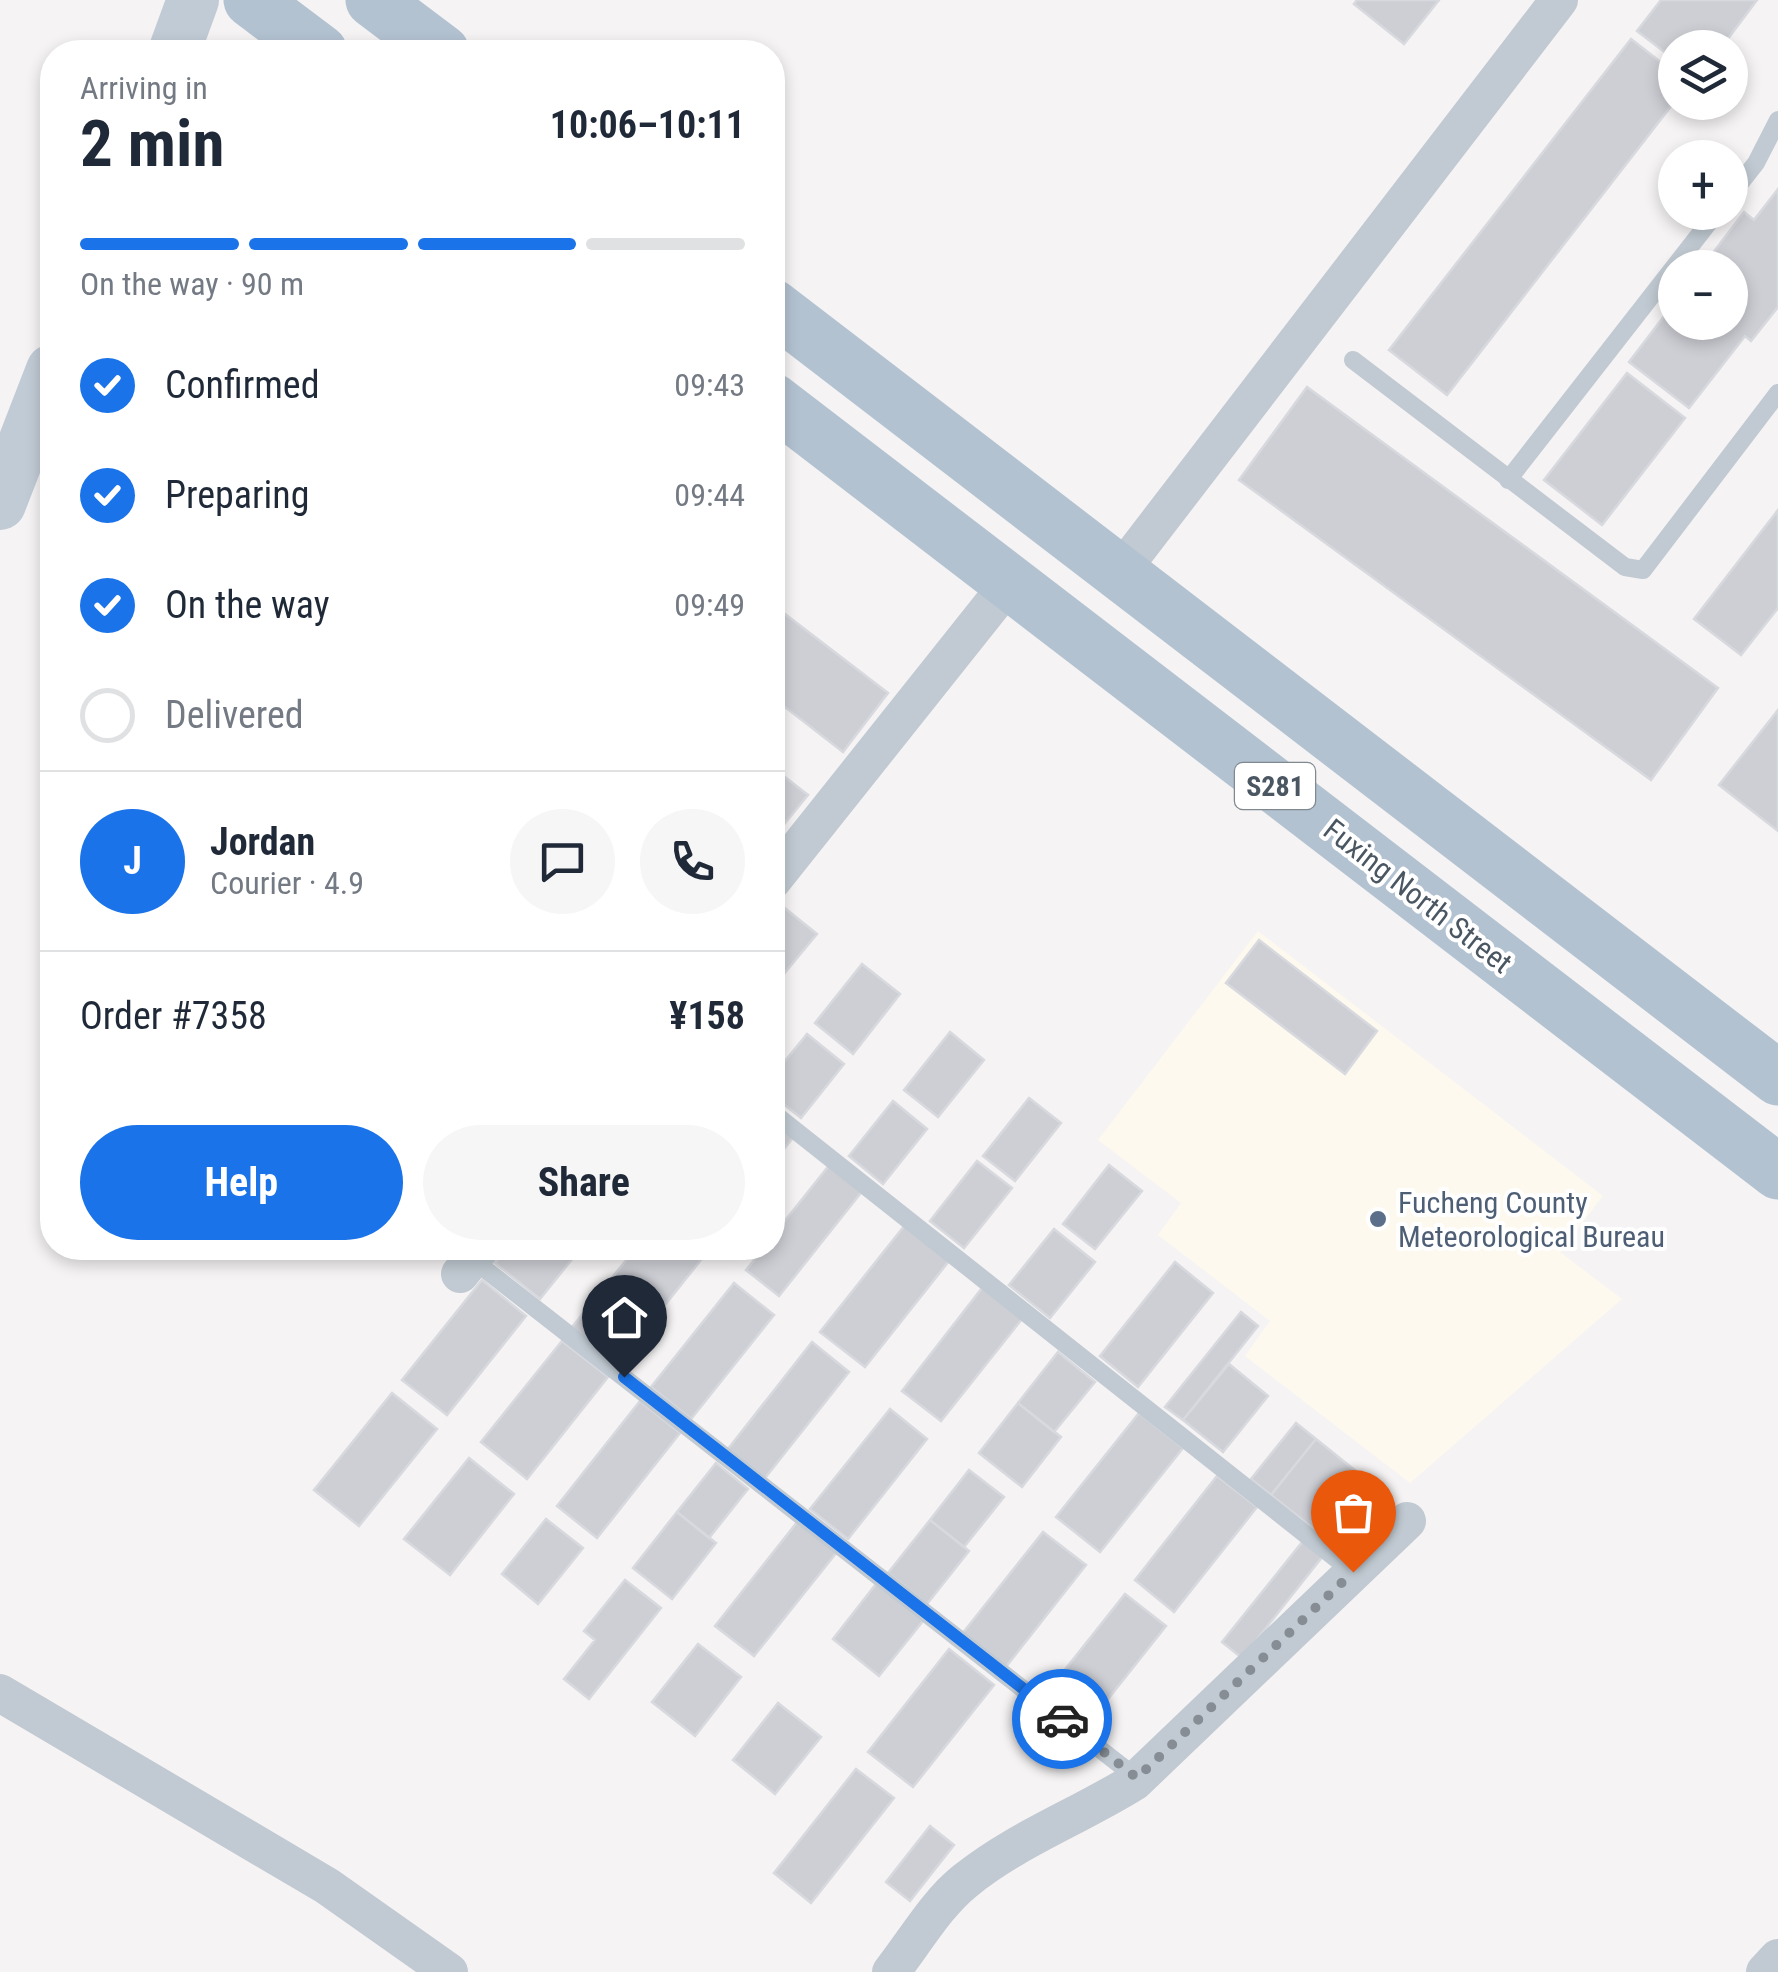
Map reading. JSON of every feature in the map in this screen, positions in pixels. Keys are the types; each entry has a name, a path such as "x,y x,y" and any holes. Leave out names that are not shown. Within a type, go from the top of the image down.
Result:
{"main road":[{"path":"178,40 193,0"},
{"path":"252,0 304,40"},
{"path":"373,0 426,40"},
{"name":"S281","path":"785,316 1778,1078"},
{"path":"0,504 40,401"},
{"name":"Fuxing North Street","path":"785,410 1778,1172"}],"street":[{"path":"1120,572 1559,0"},
{"path":"785,865 1010,582"},
{"path":"890,1972 961,1884 1022,1840 1081,1815 1137,1778 1406,1521"},
{"path":"0,1693 327,1886 450,1972"},
{"path":"1765,1972 1778,1958"}],"lane":[{"path":"1748,173 1778,120"},
{"path":"1508,480 1703,230"},
{"path":"1353,360 1625,567 1643,570 1778,393"},
{"path":"785,1122 1353,1572"},
{"path":"471,1260 1137,1778"}],"shaded area":[{"name":"Fucheng County Meteorological Bureau","path":"1258,931 1603,1196 1560,1252 1622,1299 1410,1483 1245,1356 1270,1321 1158,1235 1181,1203 1098,1140"}],"building":[{"path":"1357,0 1439,0 1404,44 1354,4"},
{"path":"1661,0 1757,0 1734,30 1658,30 1658,47 1637,31"},
{"path":"1631,39 1658,60 1660,120 1447,395 1389,350"},
{"path":"1778,189 1778,307 1751,341 1748,250 1715,250 1730,230 1748,230 1748,215 1754,220"},
{"path":"1658,324 1658,340 1742,340 1689,408 1629,362"},
{"path":"1627,373 1685,418 1602,525 1544,480"},
{"path":"1307,387 1718,688 1651,780 1239,480"},
{"path":"1778,510 1778,608 1741,655 1694,619"},
{"path":"785,614 888,693 843,752 785,707"},
{"path":"1778,710 1778,831 1719,785"},
{"path":"785,777 808,795 785,823"},
{"path":"785,908 817,934 785,973"},
{"path":"1259,940 1377,1031 1345,1074 1226,983"},
{"path":"862,964 900,994 853,1054 815,1023"},
{"path":"950,1032 984,1060 938,1117 904,1090"},
{"path":"807,1034 844,1064 801,1118 785,1105 785,1061"},
{"path":"1029,1098 1061,1123 1015,1181 983,1156"},
{"path":"893,1101 927,1129 883,1184 849,1156"},
{"path":"785,1125 796,1134 785,1148"},
{"path":"977,1161 1012,1188 964,1248 930,1221"},
{"path":"831,1163 864,1189 779,1296 746,1270 754,1260 785,1260 785,1221"},
{"path":"1109,1165 1142,1191 1095,1249 1063,1224"},
{"path":"905,1225 949,1261 865,1367 820,1332"},
{"path":"1054,1229 1095,1262 1050,1318 1009,1285"},
{"path":"498,1260 571,1260 540,1299 495,1263"},
{"path":"626,1260 701,1260 618,1364 572,1327"},
{"path":"1175,1262 1213,1293 1138,1387 1100,1356"},
{"path":"482,1280 526,1316 447,1415 402,1380"},
{"path":"734,1283 774,1315 691,1419 651,1387"},
{"path":"982,1288 1022,1319 941,1421 902,1391"},
{"path":"1241,1312 1258,1326 1183,1420 1165,1407"},
{"path":"562,1341 608,1377 527,1479 481,1442"},
{"path":"812,1342 849,1372 765,1478 728,1449"},
{"path":"1058,1352 1095,1382 1054,1432 1018,1403"},
{"path":"1229,1364 1268,1396 1223,1452 1183,1420"},
{"path":"392,1393 437,1429 359,1526 314,1490"},
{"path":"640,1401 680,1433 597,1538 557,1506"},
{"path":"1018,1403 1061,1437 1022,1487 979,1453"},
{"path":"890,1409 927,1439 848,1539 810,1509"},
{"path":"1139,1413 1183,1448 1100,1552 1056,1517"},
{"path":"1296,1423 1316,1439 1271,1495 1251,1479"},
{"path":"1316,1439 1362,1476 1318,1532 1271,1495"},
{"path":"469,1458 514,1494 450,1575 404,1539"},
{"path":"716,1463 748,1489 709,1538 677,1512"},
{"path":"969,1470 1004,1497 964,1547 930,1520"},
{"path":"1217,1476 1257,1507 1174,1612 1135,1580"},
{"path":"677,1512 716,1543 672,1599 633,1568"},
{"path":"546,1519 583,1548 538,1604 502,1574"},
{"path":"930,1520 969,1551 927,1604 888,1573"},
{"path":"798,1521 837,1552 754,1656 715,1626"},
{"path":"1043,1532 1086,1565 1005,1668 962,1634"},
{"path":"1303,1541 1323,1556 1242,1658 1222,1642"},
{"path":"625,1580 661,1608 589,1699 564,1679 595,1640 584,1631"},
{"path":"876,1584 923,1621 879,1676 833,1639"},
{"path":"1125,1594 1166,1626 1085,1728 1044,1696"},
{"path":"698,1644 741,1677 695,1736 652,1702"},
{"path":"949,1649 994,1685 913,1787 868,1752"},
{"path":"778,1703 821,1737 775,1794 733,1760"},
{"path":"856,1769 894,1798 811,1903 774,1873"},
{"path":"930,1826 954,1845 910,1901 886,1882"}],"way so far":[{"path":"1062,1719 1137,1778 1353,1572"}],"place":[{"name":"Fucheng County Meteorological Bureau","path":"1378,1219"}],"route":[{"path":"624,1377 1062,1719"}]}
